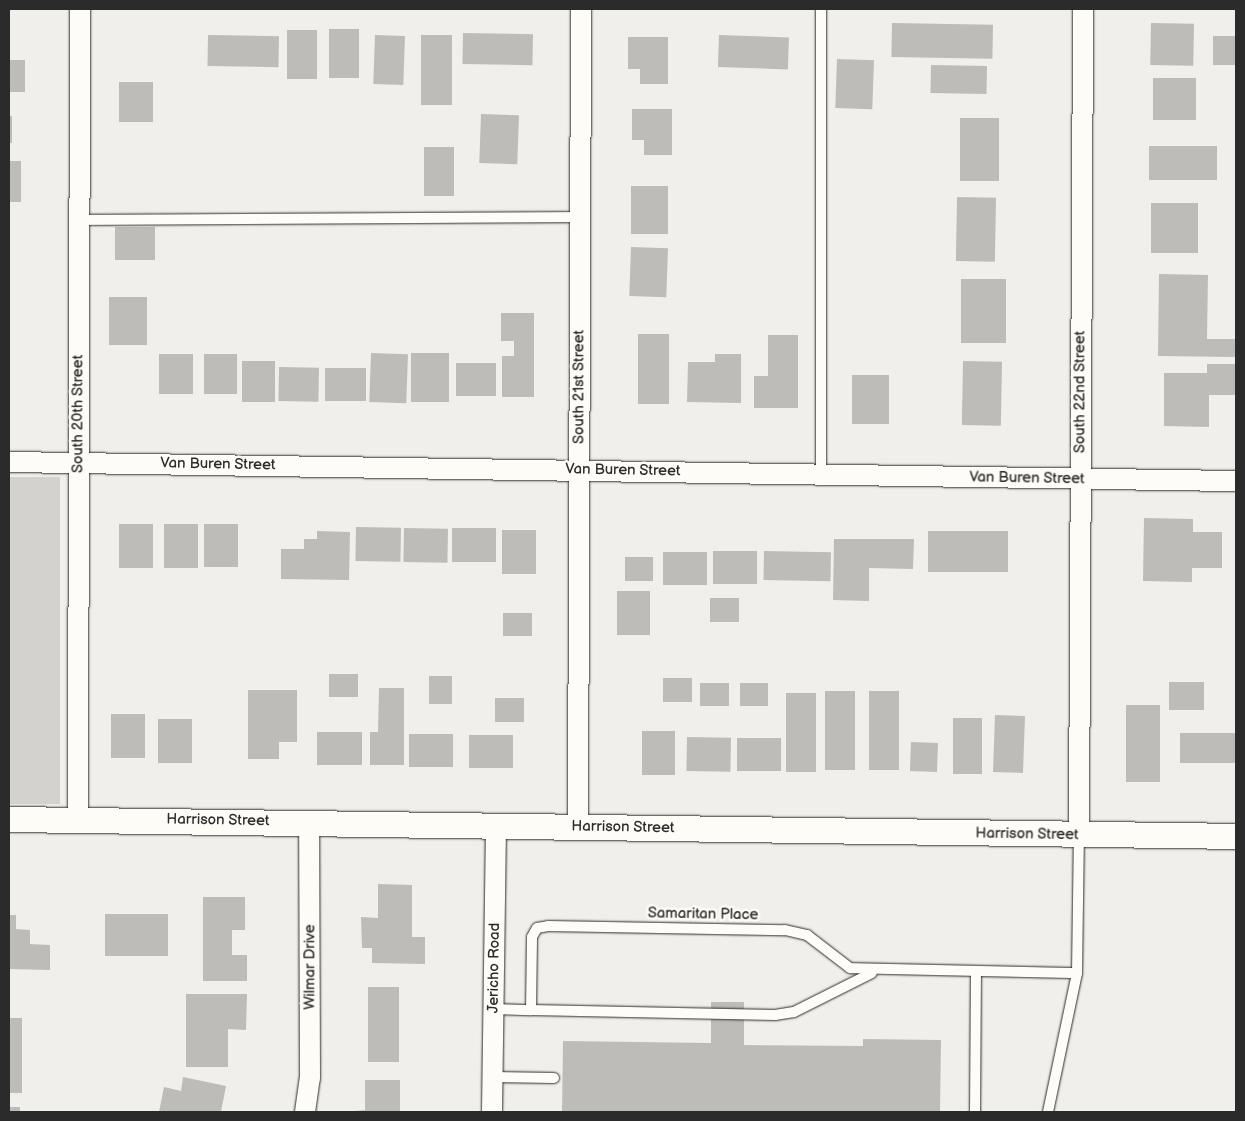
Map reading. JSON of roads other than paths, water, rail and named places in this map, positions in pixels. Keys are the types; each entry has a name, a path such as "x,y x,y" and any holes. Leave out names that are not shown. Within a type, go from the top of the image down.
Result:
{"street":[{"name":"South 20th Street","path":"78,819 80,9"},
{"name":"South 21st Street","path":"578,826 581,9"},
{"name":"South 22nd Street","path":"1079,834 1083,9"},
{"name":"Van Buren Street","path":"9,462 578,469 1236,481"},
{"name":"Harrison Street","path":"9,819 309,821 1236,836"},
{"name":"Wilmar Drive","path":"305,1112 310,1078 309,821"},
{"name":"Jericho Road","path":"492,1112 496,824"}],"lane":[{"path":"821,9 821,474"},
{"path":"79,220 580,217"},
{"path":"1048,1112 1077,973 1079,834"},
{"name":"Samaritan Place","path":"530,1010 532,937 542,926 799,932 850,968 1077,973"},
{"path":"494,1010 775,1014 794,1012 863,975 884,970"},
{"path":"975,1112 976,971"},
{"path":"493,1077 554,1078"}]}
